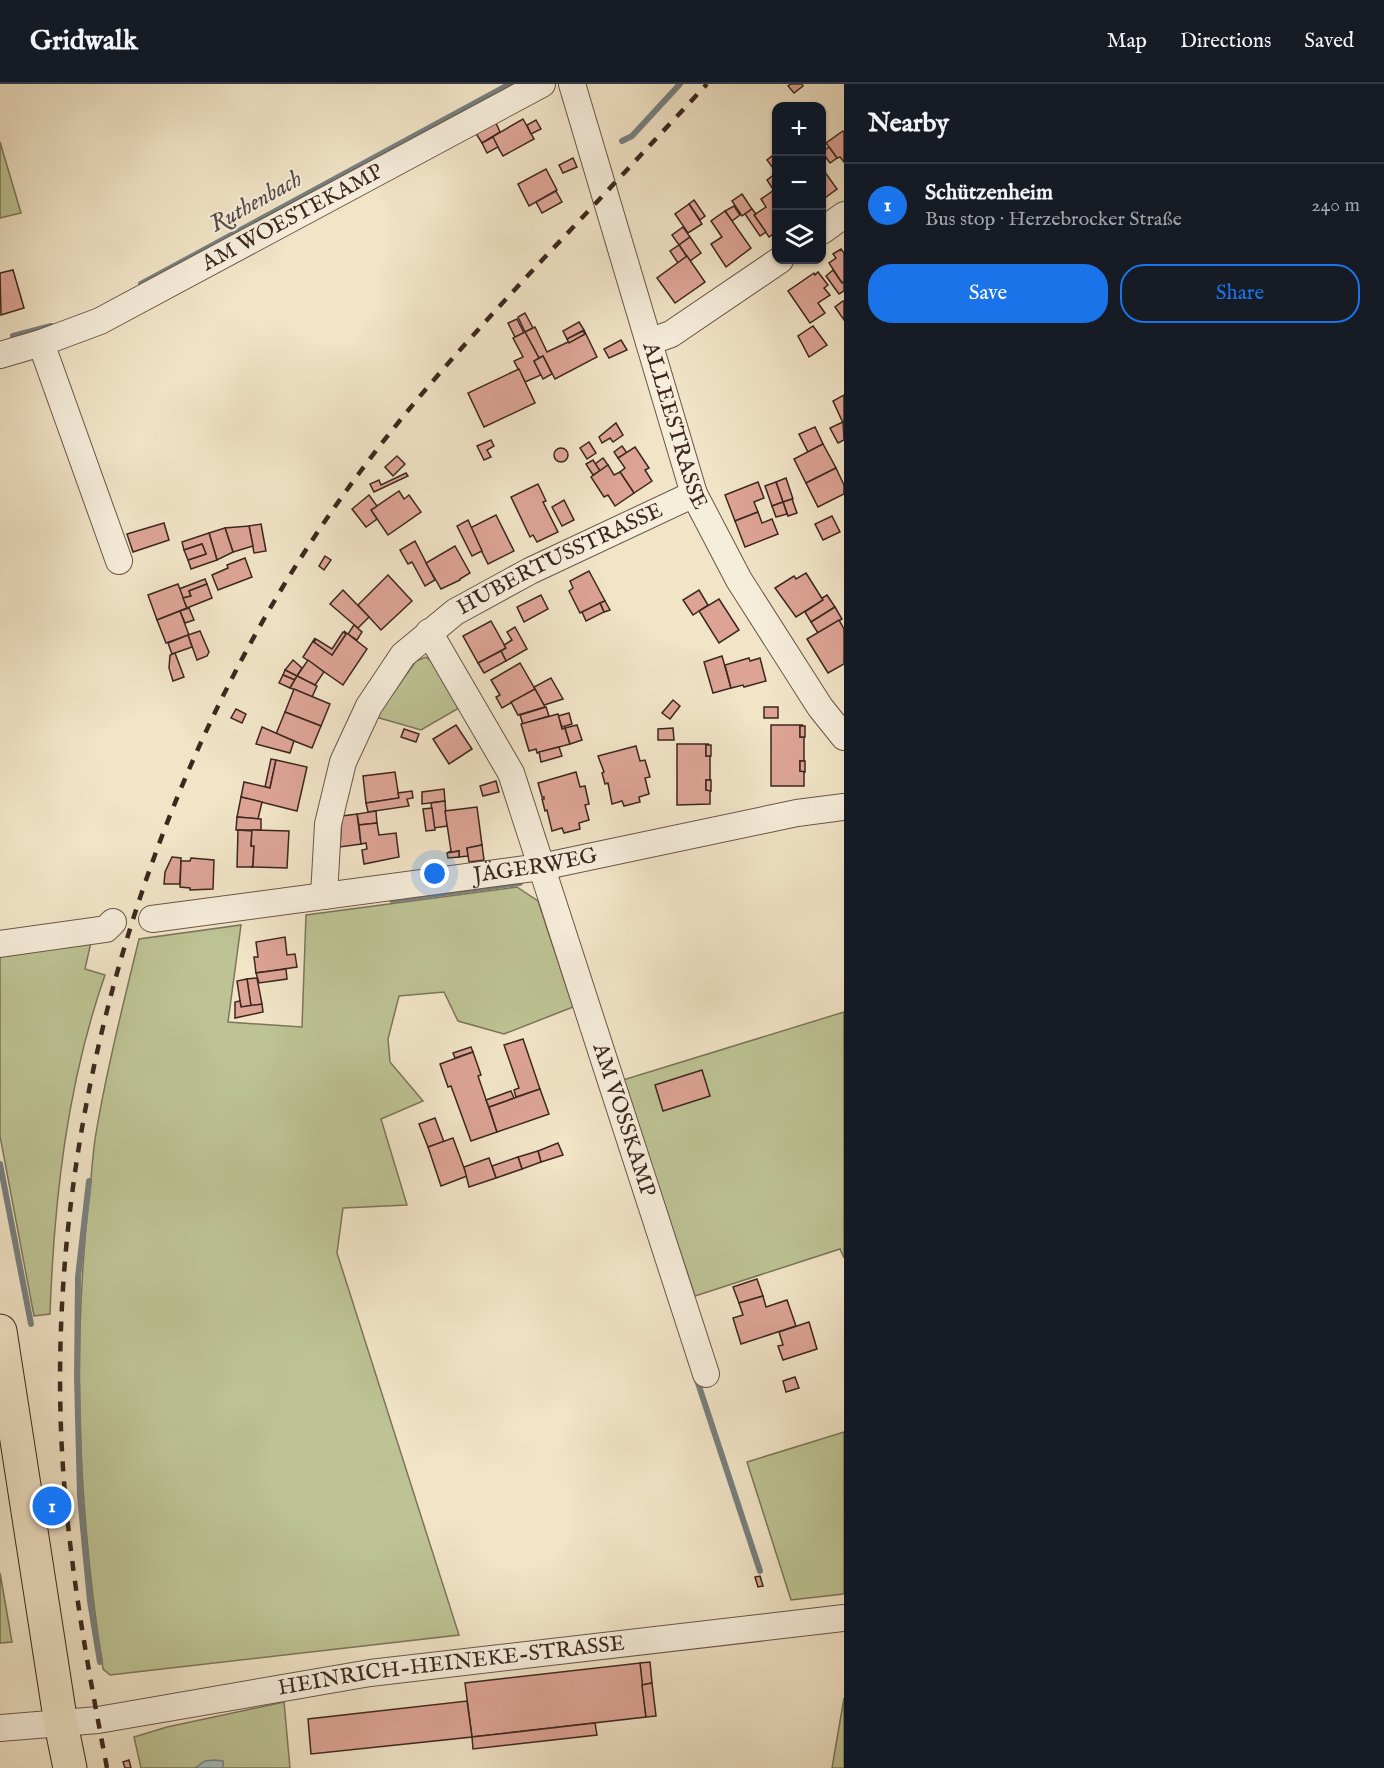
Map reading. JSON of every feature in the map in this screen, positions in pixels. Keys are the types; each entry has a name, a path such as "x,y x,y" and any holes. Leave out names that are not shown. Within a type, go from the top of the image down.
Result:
{"main road":[{"path":"0,1331 61,1724 70,1768"}],"street":[{"name":"AM WOESTEKAMP","path":"0,354 41,343 100,321 542,84"},
{"name":"ALLEESTRASSE","path":"572,84 694,494 744,589 820,707 844,737"},
{"path":"826,228 844,215"},
{"path":"649,342 671,334 774,264"},
{"path":"41,343 119,561"},
{"name":"HUBERTUSSTRASSE","path":"324,896 328,824 343,762 369,706 403,655 455,612 530,571 694,494"},
{"path":"429,632 511,773 541,867"},
{"name":"JÄGERWEG","path":"152,919 541,867 797,813 844,807"},
{"name":"AM VOSSKAMP","path":"541,867 706,1374"},
{"path":"0,944 106,929 113,922"},
{"name":"HEINRICH-HEINEKE-STRASSE","path":"0,1728 98,1720 370,1673 844,1618"}],"green space":[{"path":"0,142 21,213 0,218"},
{"path":"426,657 432,662 459,708 421,730 376,717 416,661"},
{"path":"517,887 538,901 573,1007 504,1034 458,1021 444,992 399,996 388,1039 390,1062 423,1101 381,1119 407,1205 343,1208 337,1253 459,1635 110,1675 103,1669 83,1496 79,1380 80,1322 95,1139 139,939 241,925 228,1022 302,1027 306,915"},
{"path":"91,942 85,969 105,975 81,1058 65,1143 55,1228 50,1314 34,1316 0,1136 0,957"},
{"path":"844,1012 844,1258 840,1249 695,1296 623,1080"},
{"path":"844,1432 844,1594 791,1600 747,1462"},
{"path":"0,1573 12,1642 0,1643"},
{"path":"844,1698 844,1768 832,1768"},
{"path":"284,1702 290,1768 141,1768 134,1737 167,1727"}],"water":[{"path":"205,1761 223,1761 223,1768 195,1768"}],"building":[{"path":"802,84 803,86 794,93 788,86"},
{"path":"523,119 534,139 503,156 492,137"},
{"path":"536,120 541,129 531,134 527,125"},
{"path":"495,121 500,132 482,143 475,132"},
{"path":"844,132 844,162 840,157 837,158 826,143"},
{"path":"493,137 498,147 487,153 482,143"},
{"path":"829,147 837,158 830,163 826,158 826,149"},
{"path":"772,156 772,167 767,160"},
{"path":"573,158 577,167 563,173 559,165"},
{"path":"546,169 557,190 529,206 518,184"},
{"path":"826,174 837,189 826,197"},
{"path":"772,176 772,188 767,180"},
{"path":"556,191 562,202 542,213 536,202"},
{"path":"772,191 772,235 769,237 754,215 766,207 761,199"},
{"path":"742,194 752,209 742,216 732,201"},
{"path":"694,200 705,216 700,220 689,204"},
{"path":"689,204 702,224 688,233 675,214"},
{"path":"734,206 740,215 732,221 725,211"},
{"path":"752,209 766,232 760,236 745,214"},
{"path":"725,211 751,248 726,267 711,244 722,237 711,221"},
{"path":"683,227 690,237 679,245 672,235"},
{"path":"690,237 701,253 690,261 679,245"},
{"path":"679,245 687,257 678,263 670,251"},
{"path":"841,249 844,253 844,281 842,283 829,263 836,258 833,254"},
{"path":"687,256 705,282 675,303 657,278"},
{"path":"13,270 24,308 1,315 0,273"},
{"path":"833,270 842,283 844,282 844,291 839,294 826,276"},
{"path":"818,272 828,285 824,288 830,295 818,303 825,313 810,323 788,291"},
{"path":"844,302 844,320 835,307"},
{"path":"525,313 533,328 525,332 518,317"},
{"path":"517,319 524,333 515,337 508,323"},
{"path":"579,322 584,330 567,339 563,331"},
{"path":"813,326 827,345 809,357 798,336"},
{"path":"535,327 547,352 585,334 584,330 597,357 555,379 543,356 539,358 525,332"},
{"path":"583,331 585,334 569,343 567,339"},
{"path":"525,332 539,358 534,361 541,375 525,382 514,361 523,357 513,338"},
{"path":"621,340 627,350 609,358 604,349"},
{"path":"543,356 552,374 543,379 534,361"},
{"path":"519,369 535,403 484,427 468,393"},
{"path":"844,395 844,425 833,401"},
{"path":"843,422 844,440 838,443 830,428"},
{"path":"616,423 623,435 613,442 610,438 602,443 599,437"},
{"path":"815,427 823,444 808,452 799,434"},
{"path":"491,440 494,446 487,450 491,457 484,460 477,446"},
{"path":"589,442 596,453 587,459 580,448"},
{"path":"823,444 836,468 806,483 794,459"},
{"path":"622,446 627,453 618,458 614,452"},
{"path":"635,447 649,468 645,470 652,481 634,493 620,472 625,468 618,458"},
{"path":"561,448 566,450 568,455 566,460 561,462 556,460 554,455 556,450"},
{"path":"397,456 405,464 393,476 385,467"},
{"path":"603,458 608,465 600,471 595,464"},
{"path":"593,460 600,471 593,475 586,464"},
{"path":"608,465 614,475 620,472 634,493 615,506 608,495 604,497 591,477"},
{"path":"836,468 844,485 844,494 818,507 806,483"},
{"path":"406,473 408,476 374,492 370,484 379,480 381,485"},
{"path":"786,478 793,499 783,502 776,482"},
{"path":"758,482 764,498 754,502 758,512 735,521 725,495"},
{"path":"776,482 783,502 772,506 765,486"},
{"path":"538,484 546,501 543,502 558,532 537,542 533,535 530,537 511,497"},
{"path":"399,491 404,499 409,495 421,512 388,535 371,510"},
{"path":"369,495 377,506 371,510 377,519 366,527 352,509"},
{"path":"792,499 797,513 788,516 783,502"},
{"path":"564,500 574,520 562,526 552,507"},
{"path":"783,502 787,514 776,517 772,506"},
{"path":"758,512 762,523 772,519 778,534 745,547 735,521"},
{"path":"496,515 514,551 488,564 470,528"},
{"path":"832,516 840,532 823,540 815,524"},
{"path":"468,520 482,551 472,556 457,526"},
{"path":"164,523 169,540 133,552 127,534"},
{"path":"261,524 266,551 254,553 249,526"},
{"path":"249,526 253,546 233,552 225,528"},
{"path":"225,528 233,552 217,560 209,533"},
{"path":"209,533 217,560 191,569 188,560 206,554 202,544 184,550 182,542"},
{"path":"415,541 435,580 425,586 412,562 408,564 400,550"},
{"path":"202,544 206,554 188,560 184,550"},
{"path":"455,546 470,573 441,589 426,563"},
{"path":"325,556 331,560 324,570 319,566"},
{"path":"245,558 252,577 218,590 212,575 228,568 227,565"},
{"path":"589,571 605,601 580,613 569,591 573,588 570,581"},
{"path":"806,573 823,600 796,617 775,588 794,576 796,579"},
{"path":"388,575 412,601 381,630 358,605"},
{"path":"205,579 207,584 189,591 191,596 183,598 179,589"},
{"path":"178,584 187,608 157,620 148,595"},
{"path":"207,584 212,598 187,608 183,598 191,596 189,591"},
{"path":"343,590 369,617 358,628 330,604"},
{"path":"699,590 708,605 693,615 683,600"},
{"path":"541,595 548,609 524,622 517,607"},
{"path":"827,595 835,607 811,622 805,612"},
{"path":"719,599 739,630 719,643 699,611"},
{"path":"605,601 610,610 604,612 600,603"},
{"path":"600,603 604,612 586,621 582,612"},
{"path":"835,607 842,619 818,633 811,622"},
{"path":"189,608 194,620 185,623 180,611"},
{"path":"180,611 189,635 166,643 157,620"},
{"path":"839,620 844,629 844,664 828,673 807,639"},
{"path":"491,621 506,648 478,663 463,636"},
{"path":"354,625 362,632 357,640 348,634"},
{"path":"515,627 527,649 506,661 501,651 506,648 504,645 512,640 507,632"},
{"path":"200,631 209,652 207,656 197,660 188,635"},
{"path":"344,631 367,649 343,685 303,657 315,638 314,642 332,655 346,634"},
{"path":"343,632 346,634 332,655 314,642 316,639 332,649"},
{"path":"188,635 192,647 172,654 168,643"},
{"path":"501,651 506,661 484,673 478,663"},
{"path":"175,653 184,677 173,681 169,668 170,655"},
{"path":"722,656 731,688 713,693 704,662"},
{"path":"749,658 750,661 760,658 766,681 731,688 725,665"},
{"path":"293,660 302,668 297,676 285,670"},
{"path":"308,660 324,672 315,685 297,676"},
{"path":"520,663 535,689 502,708 496,697 500,695 491,680"},
{"path":"285,670 297,676 295,680 283,675"},
{"path":"283,675 295,680 290,688 279,683"},
{"path":"297,676 317,686 312,697 290,688"},
{"path":"551,678 563,699 544,705 534,687"},
{"path":"294,689 330,704 321,726 285,712"},
{"path":"535,689 545,707 518,715 511,702"},
{"path":"673,700 680,706 670,719 662,713"},
{"path":"546,707 549,716 523,724 520,715"},
{"path":"764,707 778,707 778,718 764,718"},
{"path":"236,709 246,714 242,723 231,718"},
{"path":"285,712 321,726 312,748 276,734"},
{"path":"569,713 572,724 562,727 558,716"},
{"path":"558,714 562,729 565,728 570,744 537,753 536,749 529,751 521,724"},
{"path":"456,725 472,749 449,764 433,739"},
{"path":"577,725 582,740 570,744 565,728"},
{"path":"771,725 803,725 800,726 800,737 804,737 804,761 800,761 800,771 804,771 804,786 771,786"},
{"path":"800,726 805,726 805,737 800,737"},
{"path":"262,727 294,741 290,753 256,744"},
{"path":"673,728 674,740 658,740 658,729"},
{"path":"404,729 419,734 416,742 401,737"},
{"path":"677,744 709,744 706,745 706,756 710,756 710,780 706,780 706,790 710,790 710,804 677,805"},
{"path":"706,745 711,745 711,756 706,756"},
{"path":"636,746 640,761 645,760 650,777 645,778 649,794 639,797 640,802 624,806 622,801 612,804 608,783 605,784 602,773 604,772 598,756"},
{"path":"559,747 562,756 541,762 539,752"},
{"path":"271,759 276,760 270,788 265,787"},
{"path":"276,760 307,767 297,811 241,797 244,782 270,788"},
{"path":"800,761 805,761 805,772 800,771"},
{"path":"395,772 399,798 366,803 363,776"},
{"path":"576,772 580,787 585,786 589,804 585,805 589,820 579,823 580,829 564,833 562,828 552,831 542,799 544,797 542,797 538,783"},
{"path":"706,780 711,780 711,791 706,790"},
{"path":"496,781 499,792 483,796 480,786"},
{"path":"444,789 445,801 422,804 422,792"},
{"path":"412,791 413,798 407,799 409,806 368,812 366,803 399,798 398,793"},
{"path":"241,797 262,802 258,819 237,817"},
{"path":"445,801 447,826 434,828 431,803"},
{"path":"477,807 482,845 467,848 468,856 459,857 459,851 447,853 451,851 445,811"},
{"path":"432,808 435,830 426,831 423,809"},
{"path":"376,811 377,823 359,825 357,814"},
{"path":"357,814 361,844 340,847 342,816"},
{"path":"237,817 261,819 261,830 236,830"},
{"path":"377,823 379,835 396,833 399,857 364,864 362,850 367,849 366,843 361,844 359,825"},
{"path":"238,830 252,831 251,846 254,846 253,866 251,867 237,867"},
{"path":"252,830 289,831 287,868 251,867 253,866 254,846 251,846"},
{"path":"482,845 484,860 469,862 467,848"},
{"path":"459,851 459,857 448,858 447,853"},
{"path":"172,857 181,858 180,884 164,884 165,872"},
{"path":"191,858 214,860 213,889 190,890 190,888 180,887 181,861 190,861"},
{"path":"285,937 287,955 295,954 297,967 256,973 254,957 258,957 256,942"},
{"path":"286,969 287,979 259,983 256,973"},
{"path":"257,978 262,1004 251,1006 247,979"},
{"path":"247,979 251,1006 241,1007 237,981"},
{"path":"240,1001 241,1007 262,1004 263,1012 235,1018 235,1002"},
{"path":"523,1039 540,1089 516,1097 514,1090 519,1088 504,1045"},
{"path":"471,1047 473,1052 455,1058 453,1053"},
{"path":"473,1052 481,1075 478,1076 497,1132 471,1141 451,1086 448,1087 440,1064"},
{"path":"702,1070 710,1096 663,1111 655,1085"},
{"path":"540,1089 549,1114 497,1132 489,1107"},
{"path":"511,1091 514,1098 489,1107 486,1100"},
{"path":"435,1118 444,1142 428,1147 419,1124"},
{"path":"453,1138 467,1176 441,1186 428,1147"},
{"path":"558,1143 563,1155 541,1162 538,1151"},
{"path":"538,1151 541,1162 522,1169 518,1157"},
{"path":"518,1157 522,1169 496,1178 492,1166"},
{"path":"489,1158 496,1178 469,1187 464,1167"},
{"path":"757,1279 763,1296 739,1303 733,1287"},
{"path":"763,1296 766,1307 787,1300 796,1326 741,1344 733,1318 743,1315 739,1303"},
{"path":"809,1322 817,1349 783,1360 778,1346 783,1345 779,1332"},
{"path":"795,1377 799,1388 786,1392 783,1381"},
{"path":"760,1576 763,1586 758,1587 755,1577"},
{"path":"650,1662 652,1683 642,1685 640,1663"},
{"path":"640,1663 646,1717 472,1737 465,1683"},
{"path":"652,1683 656,1716 646,1717 642,1685"},
{"path":"467,1701 472,1737 311,1754 308,1719"},
{"path":"595,1723 597,1735 473,1749 472,1737"},
{"path":"129,1760 131,1768 125,1768 123,1762"}],"waterway":[{"name":"Ruthenbach","path":"141,284 510,84"},
{"name":"Ruthenbach","path":"622,141 632,136 680,84"},
{"name":"Ruthenbach","path":"13,336 51,326"},
{"path":"392,900 520,883"},
{"path":"0,1164 31,1324"},
{"path":"89,1181 78,1277 77,1378 80,1496 90,1601 100,1662"},
{"path":"696,1377 760,1571"}],"railway":[{"path":"107,1768 70,1544 63,1468 61,1338 71,1206 92,1074 125,944 169,818 223,696 287,580 360,472 426,389 473,335 707,84"}],"place":[{"name":"Schützenheim","path":"52,1506"}]}
